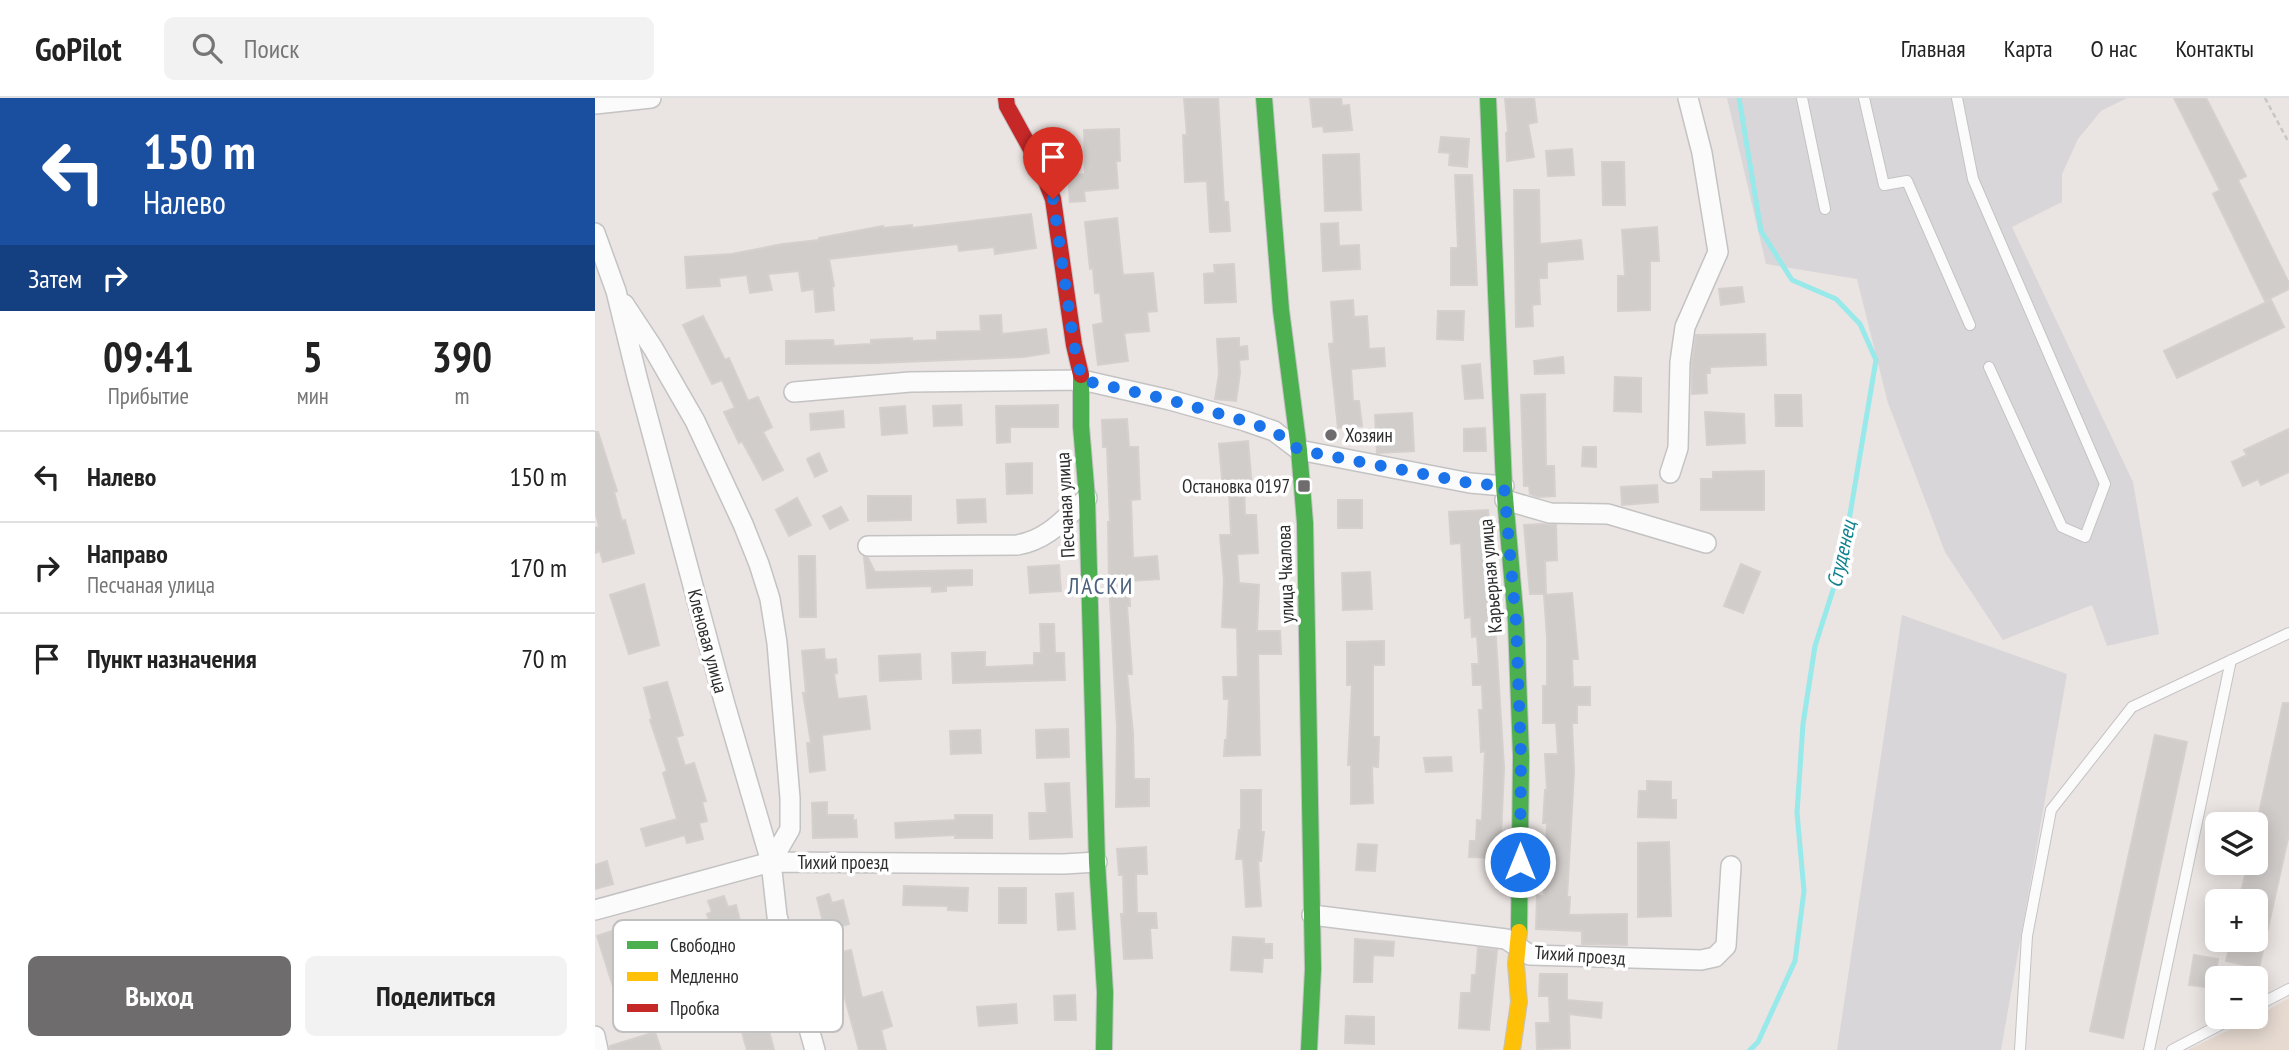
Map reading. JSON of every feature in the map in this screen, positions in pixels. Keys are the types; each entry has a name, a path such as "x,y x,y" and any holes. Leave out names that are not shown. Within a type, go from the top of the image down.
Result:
{"street":[{"path":"595,104 651,98"},
{"name":"улица Чкалова","path":"1264,98 1282,310 1299,450 1305,539 1313,969 1309,1050"},
{"name":"Карьерная улица","path":"1488,98 1505,493 1516,622 1521,756 1516,964 1520,1002 1512,1050"},
{"path":"1670,473 1678,448 1680,362 1685,327 1718,252 1702,153 1688,98"},
{"name":"Песчаная улица","path":"1004,101 1039,164 1053,199 1074,345 1082,380 1081,426 1087,498 1097,862 1105,992 1104,1050"},
{"name":"Кленовая улица","path":"595,233 616,291 636,377 724,701 771,862 777,920"},
{"path":"616,291 695,421 743,524 770,599 777,643 790,798 790,829 771,862"},
{"path":"794,393 910,382 1082,380 1245,421 1274,431 1299,450 1470,483 1505,493 1550,513 1608,514 1706,543"},
{"path":"868,546 1017,545 1033,542 1047,535 1087,498"},
{"name":"Тихий проезд","path":"595,910 771,862 1097,862"},
{"name":"Тихий проезд","path":"1312,915 1506,939 1530,955 1687,960 1715,957 1725,946 1731,866"},
{"name":"Кленовая улица","path":"810,1032 815,1050"},
{"path":"595,1036 598,1050"}],"lane":[{"path":"1802,98 1825,209"},
{"path":"1864,98 1884,185 1907,181 1970,325"},
{"path":"1957,98 1973,179 2105,484 2085,537 2062,527 1989,367"},
{"path":"2020,1050 2027,936 2051,810 2132,707 2289,633"},
{"path":"2149,1050 2231,660"},
{"path":"2268,1000 2289,989"},
{"path":"2172,1050 2212,1029"}],"path":[{"path":"2265,98 2289,143"}],"shaded area":[{"path":"1727,98 2127,98 2101,111 2078,139 2062,174 2062,202 2012,227 2133,482 2159,634 2107,646 2092,605 2003,640 1945,552 1888,403 1857,279 1766,264"},
{"path":"1902,615 2067,674 2001,1050 1837,1050"},
{"path":"2289,998 2289,1050 2188,1050 2231,1029 2268,1029 2268,1010"}],"building":[{"path":"1184,98 1218,98 1224,202 1228,202 1230,231 1210,232 1207,181 1185,182 1183,135 1187,135"},
{"path":"1310,98 1341,98 1342,106 1349,105 1352,130 1324,132 1323,126 1313,127"},
{"path":"1505,98 1534,98 1537,122 1528,124 1534,157 1507,161"},
{"path":"2174,98 2206,98 2246,176 2238,180 2289,283 2289,289 2265,301 2213,194 2220,190"},
{"path":"1119,129 1120,161 1116,161 1118,188 1084,191 1085,201 1070,202 1068,176 1085,174 1084,130"},
{"path":"1441,137 1469,139 1467,167 1449,165 1450,153 1439,152"},
{"path":"1572,149 1574,175 1548,176 1546,151"},
{"path":"1359,154 1361,210 1325,211 1323,155"},
{"path":"1602,162 1624,162 1625,205 1603,205"},
{"path":"1455,175 1472,175 1477,285 1451,285 1451,248 1458,248"},
{"path":"1514,190 1539,190 1540,244 1581,240 1583,259 1547,262 1547,278 1539,278 1540,304 1532,305 1533,326 1516,327"},
{"path":"1031,214 1036,248 995,254 994,247 959,251 958,244 829,259 834,286 834,310 816,312 814,289 802,291 799,271 768,274 772,290 750,293 747,275 719,278 720,286 687,288 685,257 732,254 883,226 912,225 912,228"},
{"path":"1117,218 1123,275 1153,273 1157,311 1147,312 1149,331 1124,333 1128,361 1098,365 1093,325 1103,323 1100,293 1095,293 1093,268 1090,269 1085,222"},
{"path":"1338,223 1339,246 1359,245 1360,269 1323,271 1321,224"},
{"path":"1657,227 1659,261 1650,261 1650,310 1618,311 1618,276 1625,276 1622,230"},
{"path":"1234,264 1236,302 1205,303 1204,274 1215,273 1214,265"},
{"path":"1742,287 1744,302 1721,305 1719,289"},
{"path":"1353,300 1354,317 1367,316 1369,349 1384,348 1385,366 1351,369 1353,401 1359,401 1362,426 1338,428 1329,344 1334,343 1331,302"},
{"path":"2271,300 2284,327 2177,378 2164,351"},
{"path":"1438,311 1464,311 1463,340 1437,339"},
{"path":"1001,315 1002,334 1046,329 1049,353 1023,357 786,364 786,341 833,340 834,346 871,344 871,340 937,340 937,332 981,331 980,316"},
{"path":"703,316 725,360 729,358 748,401 758,397 772,427 763,432 783,470 763,480 742,441 739,443 724,412 735,408 722,380 712,384 683,325"},
{"path":"1765,334 1766,365 1710,367 1710,373 1706,373 1707,393 1692,394 1696,335"},
{"path":"1239,338 1239,347 1247,346 1248,359 1239,360 1236,401 1215,399 1219,374 1217,339"},
{"path":"1563,357 1564,373 1535,374 1534,361"},
{"path":"1480,364 1483,398 1465,399 1462,366"},
{"path":"1615,377 1641,378 1641,412 1614,411"},
{"path":"1545,394 1546,466 1554,466 1555,496 1538,497 1530,494 1529,486 1524,486 1521,395"},
{"path":"1775,395 1801,395 1802,426 1776,426"},
{"path":"961,405 962,425 934,426 933,406"},
{"path":"1058,405 1058,427 1010,427 1010,442 997,443 996,406"},
{"path":"905,406 907,433 882,435 880,408"},
{"path":"843,411 844,427 811,430 810,414"},
{"path":"1705,412 1744,414 1745,443 1707,445"},
{"path":"1412,413 1414,451 1377,453 1375,415"},
{"path":"1127,419 1129,447 1138,447 1140,499 1131,500 1133,558 1157,556 1159,579 1129,581 1130,606 1127,606 1132,674 1127,674 1134,779 1149,779 1149,806 1116,807 1117,727 1109,583 1110,522 1107,447 1103,447 1102,420"},
{"path":"1485,428 1486,451 1464,451 1464,429"},
{"path":"2289,429 2289,472 2261,485 2258,479 2243,486 2232,462 2247,455 2244,450"},
{"path":"595,432 598,432 617,491 614,492 622,521 625,520 634,553 603,562 600,551 595,553 595,528 599,527 595,511"},
{"path":"1248,441 1252,487 1244,487 1245,515 1256,515 1258,553 1237,554 1239,583 1259,585 1257,631 1280,631 1281,654 1258,654 1260,755 1224,756 1229,699 1224,699 1223,677 1238,677 1237,628 1222,627 1224,580 1220,535 1231,535 1229,489 1223,489 1219,444"},
{"path":"1583,447 1596,447 1596,467 1582,466"},
{"path":"819,453 827,471 815,477 807,459"},
{"path":"1032,463 1032,493 1007,494 1006,464"},
{"path":"1764,471 1764,510 1701,510 1701,479 1713,479 1713,472"},
{"path":"1657,485 1658,502 1622,505 1621,487"},
{"path":"868,496 911,496 911,520 868,521"},
{"path":"797,498 811,525 789,536 776,510"},
{"path":"985,499 986,522 958,523 957,500"},
{"path":"1338,500 1362,500 1362,528 1338,528"},
{"path":"841,507 848,520 830,529 823,516"},
{"path":"1488,510 1504,768 1500,858 1469,857 1470,841 1476,841 1477,820 1482,821 1485,751 1481,752 1479,710 1483,710 1482,685 1473,685 1472,664 1479,664 1477,636 1472,637 1471,617 1465,618 1461,543 1451,544 1449,512"},
{"path":"1524,525 1556,525 1557,560 1545,561 1546,594 1530,594"},
{"path":"799,556 815,556 816,617 800,617"},
{"path":"864,557 868,558 875,572 972,570 972,585 946,586 946,591 932,592 932,586 867,588"},
{"path":"1741,564 1760,572 1743,613 1724,606"},
{"path":"1059,565 1061,591 1030,593 1028,567"},
{"path":"1370,572 1372,609 1343,610 1342,573"},
{"path":"644,584 659,645 629,654 610,595"},
{"path":"1572,593 1578,659 1572,659 1573,687 1590,687 1590,705 1577,705 1577,723 1572,723 1574,772 1567,897 1570,897 1569,915 1627,914 1627,945 1582,944 1582,931 1536,929 1537,896 1544,896 1547,823 1543,823 1547,790 1545,754 1558,754 1556,723 1543,723 1543,686 1547,686 1544,595"},
{"path":"1040,624 1054,624 1055,653 1064,653 1065,680 953,683 952,653 985,652 985,667 1034,665 1034,653 1041,653"},
{"path":"1384,641 1384,665 1373,665 1373,737 1379,737 1378,767 1372,766 1373,803 1351,804 1351,765 1348,765 1352,685 1347,685 1347,642"},
{"path":"824,649 825,660 836,659 837,673 834,674 838,699 866,696 870,729 822,735 825,770 810,772 807,743 811,743 803,693 806,693 802,651"},
{"path":"920,654 921,679 880,681 879,656"},
{"path":"667,682 683,735 676,737 685,766 694,763 706,801 702,802 707,821 699,823 703,839 687,843 685,835 646,846 641,829 677,819 663,773 667,771 650,720 652,719 644,688"},
{"path":"2283,703 2289,703 2289,834 2268,928 2268,889 2242,889 2245,875 2268,875 2268,812 2259,812"},
{"path":"1068,729 1069,757 1037,758 1036,730"},
{"path":"980,730 981,753 951,754 950,731"},
{"path":"2155,735 2187,742 2123,1038 2090,1031"},
{"path":"1451,757 1452,771 1426,772 1424,758"},
{"path":"1647,781 1671,782 1671,800 1676,800 1676,818 1638,817 1639,791 1647,791"},
{"path":"1069,783 1072,837 1030,839 1029,813 1047,813 1045,784"},
{"path":"1241,790 1261,790 1261,832 1264,832 1261,861 1258,861 1261,906 1246,907 1243,859 1236,859 1241,830"},
{"path":"827,802 827,815 853,815 857,837 813,838 812,803"},
{"path":"955,815 992,815 992,838 955,838 955,835 896,838 895,823 955,820"},
{"path":"1669,842 1671,916 1638,917 1638,843"},
{"path":"1358,844 1377,845 1375,871 1356,870"},
{"path":"1146,847 1147,874 1136,874 1137,913 1156,913 1157,928 1150,928 1152,958 1124,959 1121,914 1124,914 1123,875 1119,875 1117,849"},
{"path":"607,861 613,884 595,889 595,865"},
{"path":"904,886 968,888 967,911 948,910 948,906 903,905"},
{"path":"999,888 1026,888 1026,923 999,923"},
{"path":"1073,893 1075,929 1058,930 1056,894"},
{"path":"829,894 832,903 843,900 849,924 843,926 843,920 822,920 817,898"},
{"path":"724,896 728,907 736,905 740,920 709,920 707,914 712,912 708,901"},
{"path":"613,931 613,987 597,936"},
{"path":"1233,937 1264,939 1264,944 1272,944 1272,958 1263,958 1262,972 1231,970"},
{"path":"1355,939 1394,942 1393,956 1373,955 1372,982 1354,982"},
{"path":"1478,948 1497,950 1489,1030 1459,1028 1461,993 1471,993 1472,975 1476,975"},
{"path":"851,950 862,998 882,992 892,1026 881,1030 886,1050 859,1050 843,991 843,952"},
{"path":"2228,952 2263,952 2259,966 2226,961"},
{"path":"2194,955 2218,959 2217,966 2205,966 2205,987 2189,985"},
{"path":"1540,974 1567,974 1567,1000 1602,1003 1601,1018 1569,1014 1570,1048 1537,1049 1536,1023 1550,1023 1549,996 1539,996"},
{"path":"1075,995 1076,1020 1055,1020 1054,996"},
{"path":"1016,1004 1017,1023 979,1026 977,1007"},
{"path":"1346,1016 1374,1017 1374,1044 1345,1043"},
{"path":"655,1032 661,1050 610,1050 610,1046"},
{"path":"742,1032 769,1032 774,1050 747,1050"}],"waterway":[{"name":"Студенец","path":"1739,98 1761,231 1792,280 1836,299 1860,324 1876,360 1842,562 1815,646 1803,724 1797,813 1804,891 1795,961 1758,1042 1750,1050"}],"traffic: fast":[{"path":"1264,98 1281,310 1299,450 1305,523 1313,969 1309,1050"},
{"path":"1488,98 1504,486 1516,622 1521,756 1519,932"},
{"path":"1081,375 1097,862 1105,992 1104,1050"}],"traffic: slow":[{"path":"1512,1050 1519,1002 1516,964 1519,932"}],"traffic: jam":[{"path":"1006,98 1007,106 1039,164 1053,199 1074,345 1081,375"}],"place":[{"name":"Хозяин","path":"1331,435"},
{"name":"Остановка 0197","path":"1304,486"}],"district":[{"name":"ЛАСКИ","path":"1101,585"}],"route":[{"path":"1053,199 1074,345 1082,380 1245,421 1274,431 1299,450 1470,483 1504,486 1516,622 1521,756 1520,862"}]}
